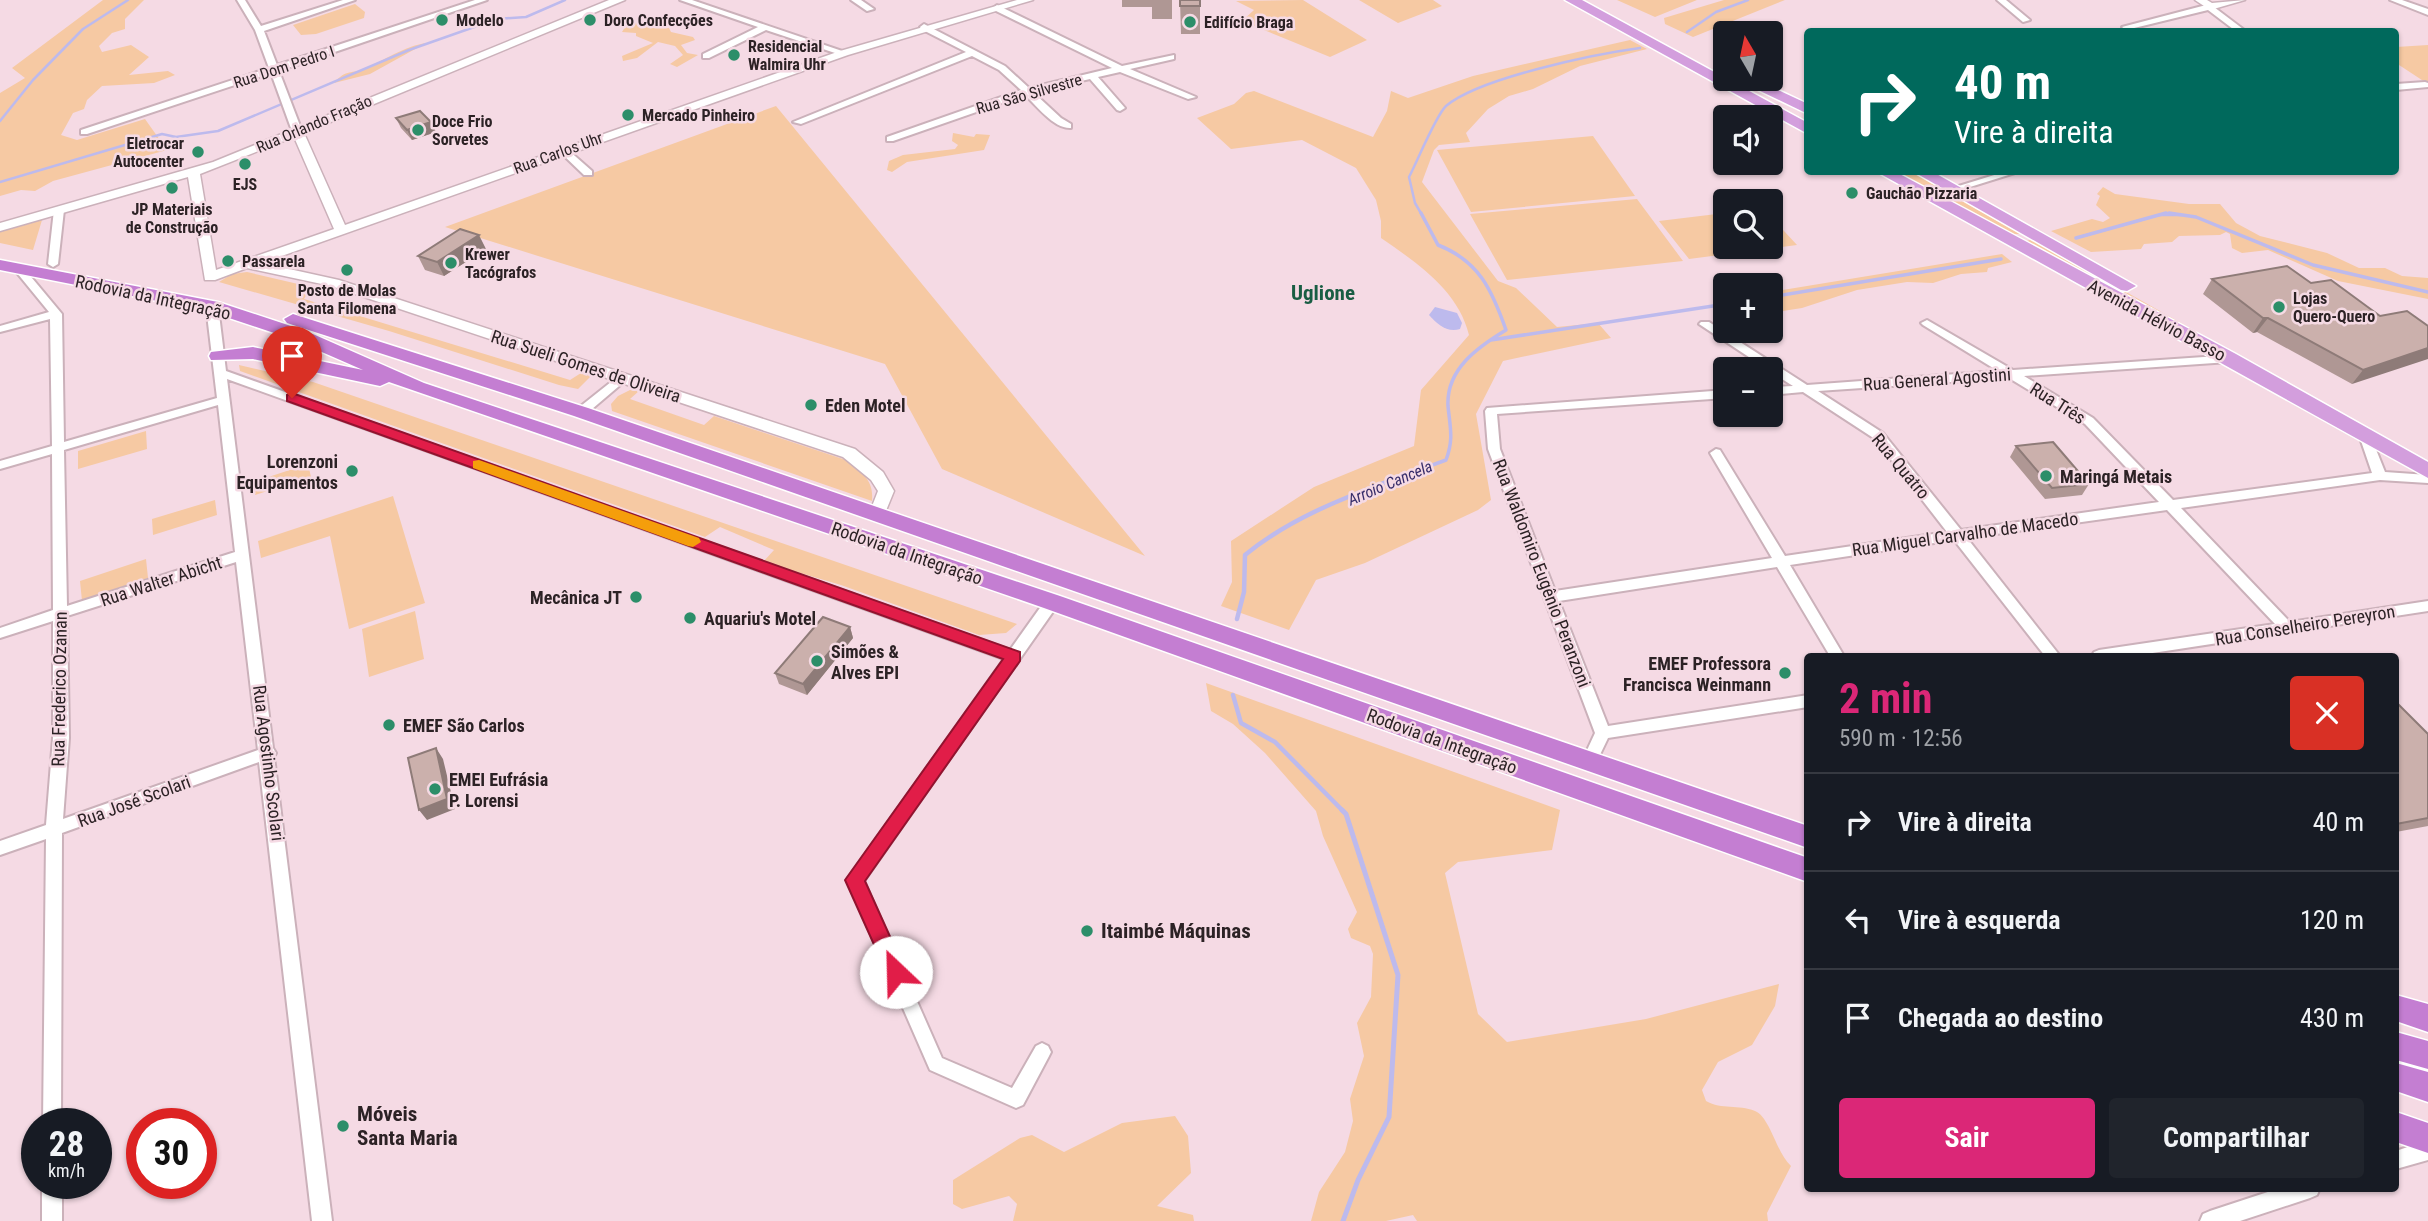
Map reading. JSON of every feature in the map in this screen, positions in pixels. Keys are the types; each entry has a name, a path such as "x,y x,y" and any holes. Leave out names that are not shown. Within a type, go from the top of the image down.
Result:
{"highway":[{"name":"Rodovia da Integração","path":"0,253 187,290 285,316 581,411 1804,835"},
{"name":"Rodovia da Integração","path":"9,267 212,306 299,335 417,387 1052,603 1804,869"},
{"path":"220,365 253,353 417,387"},
{"path":"555,433 581,411"},
{"path":"1052,603 1068,581"},
{"path":"1768,823 1804,825"},
{"path":"2399,1009 2428,1018"},
{"path":"2399,1047 2428,1055"},
{"path":"2399,1078 2428,1087"},
{"path":"2399,1128 2428,1138"}],"main road":[{"path":"1573,0 1765,105"},
{"path":"1594,0 1713,61"},
{"path":"1772,91 1804,107"},
{"path":"1783,110 1785,106 1804,108"},
{"path":"1783,115 1804,127"},
{"name":"Avenida Hélvio Basso","path":"1890,175 2229,358 2428,471"},
{"name":"Avenida Hélvio Basso","path":"1928,175 2022,225 2428,454"},
{"path":"2004,237 2025,237 2022,225"}],"street":[{"path":"241,0 259,30 297,131 341,230"},
{"path":"259,30 351,0"},
{"name":"Rua Dom Pedro I","path":"84,132 483,0"},
{"name":"Rua Orlando Fração","path":"0,227 194,173 593,8 620,0"},
{"path":"684,0 844,53"},
{"path":"855,0 870,9"},
{"name":"Rua Carlos Uhr","path":"194,173 210,277 844,53 924,27 1028,0"},
{"path":"2001,0 2025,20"},
{"path":"2200,0 2238,28"},
{"path":"2126,27 2240,0"},
{"path":"2394,0 2428,12"},
{"path":"997,8 1121,69 1191,97"},
{"path":"706,56 765,27"},
{"path":"924,27 1002,68 1068,125"},
{"path":"798,122 972,52"},
{"name":"Rua São Silvestre","path":"890,139 1027,92 1171,57"},
{"path":"1093,76 1119,108"},
{"path":"2399,87 2425,85"},
{"path":"564,151 588,173"},
{"path":"1954,189 2003,175"},
{"path":"54,264 59,210"},
{"name":"Rua Sueli Gomes de Oliveira","path":"246,264 334,283 849,453 877,476 886,491 877,514"},
{"path":"9,267 56,314"},
{"name":"Rua Agostinho Scolari","path":"212,306 241,555 268,753 322,1221"},
{"path":"0,329 56,314"},
{"name":"Rua Frederico Ozanan","path":"52,1108 54,829 61,738 60,448 56,314"},
{"name":"Rua Três","path":"1927,323 2090,421 2287,627"},
{"name":"Rua Quatro","path":"1705,324 1879,436 2051,653"},
{"name":"Rua General Agostini","path":"1783,390 2229,358"},
{"path":"220,365 1014,657"},
{"path":"581,411 621,378"},
{"name":"Rua Waldomiro Eugênio Peranzoni","path":"1603,733 1494,449 1491,411 1713,395"},
{"path":"0,465 223,400"},
{"path":"2365,435 2380,476"},
{"path":"1716,453 1835,653"},
{"name":"Rua Miguel Carvalho de Macedo","path":"1551,597 1957,535 2380,476 2428,479"},
{"name":"Rua Walter Abicht","path":"0,634 241,555"},
{"path":"1042,1052 1016,1099 936,1064 855,880 1052,603"},
{"name":"Rua Conselheiro Pereyron","path":"2118,653 2428,606"},
{"path":"1590,761 1603,733 1804,702"},
{"name":"Rua José Scolari","path":"0,848 268,753"},
{"path":"2399,1159 2428,1150"},
{"path":"2210,1221 2298,1192"},
{"path":"52,1199 52,1221"}],"shaded area":[{"path":"103,0 144,0 125,19 125,29 112,33 99,46 102,52 131,45 149,57 129,75 168,71 175,75 154,83 102,86 87,100 84,109 73,113 61,135 77,140 145,119 167,150 53,181 35,191 21,190 0,196 0,93 25,78 12,68"},
{"path":"1303,0 1367,40 1330,57 1242,21 1254,10 1236,1"},
{"path":"1359,0 1433,0 1442,6 1398,23"},
{"path":"1617,0 1697,0 1655,17"},
{"path":"1724,0 1785,0 1733,21 1713,21 1713,29 1693,37 1665,24 1664,18"},
{"path":"355,4 365,12 364,18 316,34 301,35 293,25"},
{"path":"649,21 669,28 671,32 693,37 695,40 681,45 687,53 698,55 677,67 670,64 683,55 675,46 658,42 637,58 623,61 622,56 653,43 636,36 636,33 622,32 627,24"},
{"path":"1630,40 1647,49 1580,66 1533,89 1509,96 1488,109 1466,133 1470,142 1439,145 1434,150 1422,182 1498,281 1516,288 1557,327 1598,323 1611,338 1503,361 1476,414 1491,500 1478,510 1365,563 1316,580 1289,630 1221,606 1232,582 1231,541 1314,487 1414,446 1421,390 1469,335 1464,319 1446,291 1422,268 1381,238 1381,221 1376,200 1356,168 1302,140 1231,149 1197,118 1234,104 1246,93 1254,91 1373,137 1387,111 1391,91 1408,98 1473,76"},
{"path":"426,43 370,74 334,83 346,74 367,68 402,50"},
{"path":"2428,45 2428,84 2399,65 2399,47"},
{"path":"776,106 1145,556 942,469 885,364 445,227"},
{"path":"953,133 974,137 976,134 990,135 984,150 907,162 892,172 887,170 889,161 903,155 955,149 958,145 952,141"},
{"path":"1593,136 1635,196 1471,212 1437,150"},
{"path":"1902,175 1917,175 2020,234 2013,234"},
{"path":"2103,187 2115,194 2189,204 2220,204 2236,223 2260,236 2327,253 2359,268 2385,268 2402,276 2428,278 2428,299 2338,281 2268,250 2242,253 2232,248 2230,234 2226,232 2220,235 2179,236 2172,242 2144,244 2141,249 2091,252 2051,231 2092,219 2103,222 2110,218 2096,205 2100,196 2097,194"},
{"path":"1637,199 1683,261 1507,280 1470,214"},
{"path":"1713,214 1713,256 1689,259 1659,221"},
{"path":"42,220 33,250 0,243 0,232"},
{"path":"1783,230 1797,245 1783,247"},
{"path":"2032,239 2428,462 2027,241"},
{"path":"2002,254 2012,262 1988,268 1987,272 1961,274 1933,283 1907,282 1857,290 1802,308 1783,311 1783,290"},
{"path":"247,272 311,287 304,299 570,380 581,373 591,376 578,389 559,385 389,331 219,282 232,274"},
{"path":"239,365 313,382 1017,624 1006,633 979,635 841,585 763,562 774,550 720,527 705,537 240,371"},
{"path":"630,390 639,391 630,399 704,425 714,416 846,460 869,482 872,501 612,411 611,404 618,396"},
{"path":"146,431 147,449 78,469 78,451"},
{"path":"308,464 311,477 255,495 253,482"},
{"path":"393,496 425,603 349,629 330,536 261,558 258,541"},
{"path":"215,500 217,515 153,535 152,519"},
{"path":"146,559 148,578 82,601 80,581"},
{"path":"415,611 424,659 369,677 362,629"},
{"path":"1206,683 1560,810 1552,850 1458,862 1445,873 1478,1014 1507,1042 1646,1019 1779,984 1775,1006 1752,1045 1718,1062 1702,1090 1706,1101 1712,1104 1749,1109 1760,1115 1791,1166 1767,1213 1768,1221 1417,1221 1413,1215 1386,1221 1311,1221 1319,1192 1345,1152 1353,1121 1350,1099 1364,1056 1357,1023 1371,997 1373,954 1370,946 1351,938 1348,929 1357,912 1323,836 1316,811 1265,753 1233,724 1211,711"},
{"path":"1175,1116 1188,1136 1191,1173 1157,1206 1193,1215 1194,1221 1013,1221 1017,1204 1009,1196 962,1209 953,1204 953,1180 1020,1138 1032,1135 1064,1152 1122,1123"}],"water":[{"path":"1435,307 1457,313 1462,323 1460,329 1447,329 1435,322 1429,315"}],"building":[{"path":"1180,0 1200,0 1200,6 1180,6"},
{"path":"420,111 431,122 407,130 396,118"},
{"path":"460,229 479,235 437,262 418,256"},
{"path":"2287,266 2311,283 2331,280 2380,316 2407,311 2428,326 2428,348 2363,370 2268,318 2263,318 2212,279"},
{"path":"2053,442 2089,484 2052,488 2016,446"},
{"path":"823,617 850,627 803,684 775,673"},
{"path":"2399,705 2428,734 2428,818 2399,823"},
{"name":"EMEI Eufrásia P. Lorensi","path":"436,748 447,799 419,810 408,758"}],"waterway":[{"path":"0,121 33,80 83,29 128,0"},
{"path":"0,182 162,134 176,137 218,131 409,50 497,19 526,17 565,0"},
{"name":"Arroio Cancela","path":"1687,32 1716,12 1748,0"},
{"name":"Arroio Cancela","path":"1422,215 1415,203 1409,177 1432,128 1446,106 1484,86 1510,77 1640,48"},
{"name":"Arroio Cancela","path":"1421,213 1438,245 1464,259 1474,268 1489,290 1506,330 1491,340"},
{"path":"2076,238 2166,213"},
{"path":"2169,213 2196,217 2313,265 2428,292"},
{"path":"2160,215 2182,215"},
{"path":"1783,295 2001,259"},
{"path":"1491,340 1713,306"},
{"name":"Arroio Cancela","path":"1389,481 1446,460 1451,439 1448,406 1452,381 1466,361 1491,340"},
{"name":"Arroio Cancela","path":"1237,619 1244,592 1245,555 1298,520 1394,479"},
{"name":"Arroio Cancela","path":"1233,695 1241,723 1275,742 1343,811"},
{"name":"Arroio Cancela","path":"1343,811 1398,975 1389,1117 1358,1180 1343,1221"}],"slow traffic":[{"path":"479,465 693,542"}],"place":[{"name":"Modelo","path":"442,20"},
{"name":"Doro Confecções","path":"590,20"},
{"name":"Edifício Braga","path":"1190,22"},
{"name":"Residencial Walmira Uhr","path":"734,55"},
{"name":"Mercado Pinheiro","path":"628,115"},
{"name":"Doce Frio Sorvetes","path":"418,130"},
{"name":"Eletrocar Autocenter","path":"198,152"},
{"name":"EJS","path":"245,164"},
{"name":"JP Materiais de Construção","path":"172,188"},
{"name":"Gauchão Pizzaria","path":"1852,193"},
{"name":"Passarela","path":"228,261"},
{"name":"Krewer Tacógrafos","path":"451,263"},
{"name":"Posto de Molas Santa Filomena","path":"347,270"},
{"name":"Lojas Quero-Quero","path":"2279,307"},
{"name":"Eden Motel","path":"811,405"},
{"name":"Lorenzoni Equipamentos","path":"352,471"},
{"name":"Maringá Metais","path":"2046,476"},
{"name":"Mecânica JT","path":"636,597"},
{"name":"Aquariu's Motel","path":"690,618"},
{"name":"Simões & Alves EPI","path":"817,661"},
{"name":"EMEF Professora Francisca Weinmann","path":"1785,673"},
{"name":"EMEF São Carlos","path":"389,725"},
{"name":"EMEI Eufrásia P. Lorensi","path":"435,789"},
{"name":"Itaimbé Máquinas","path":"1087,931"},
{"name":"Móveis Santa Maria","path":"343,1126"}],"district":[{"name":"Uglione","path":"1323,293"}],"route":[{"path":"292,398 1014,657 855,880 896,972"}]}
